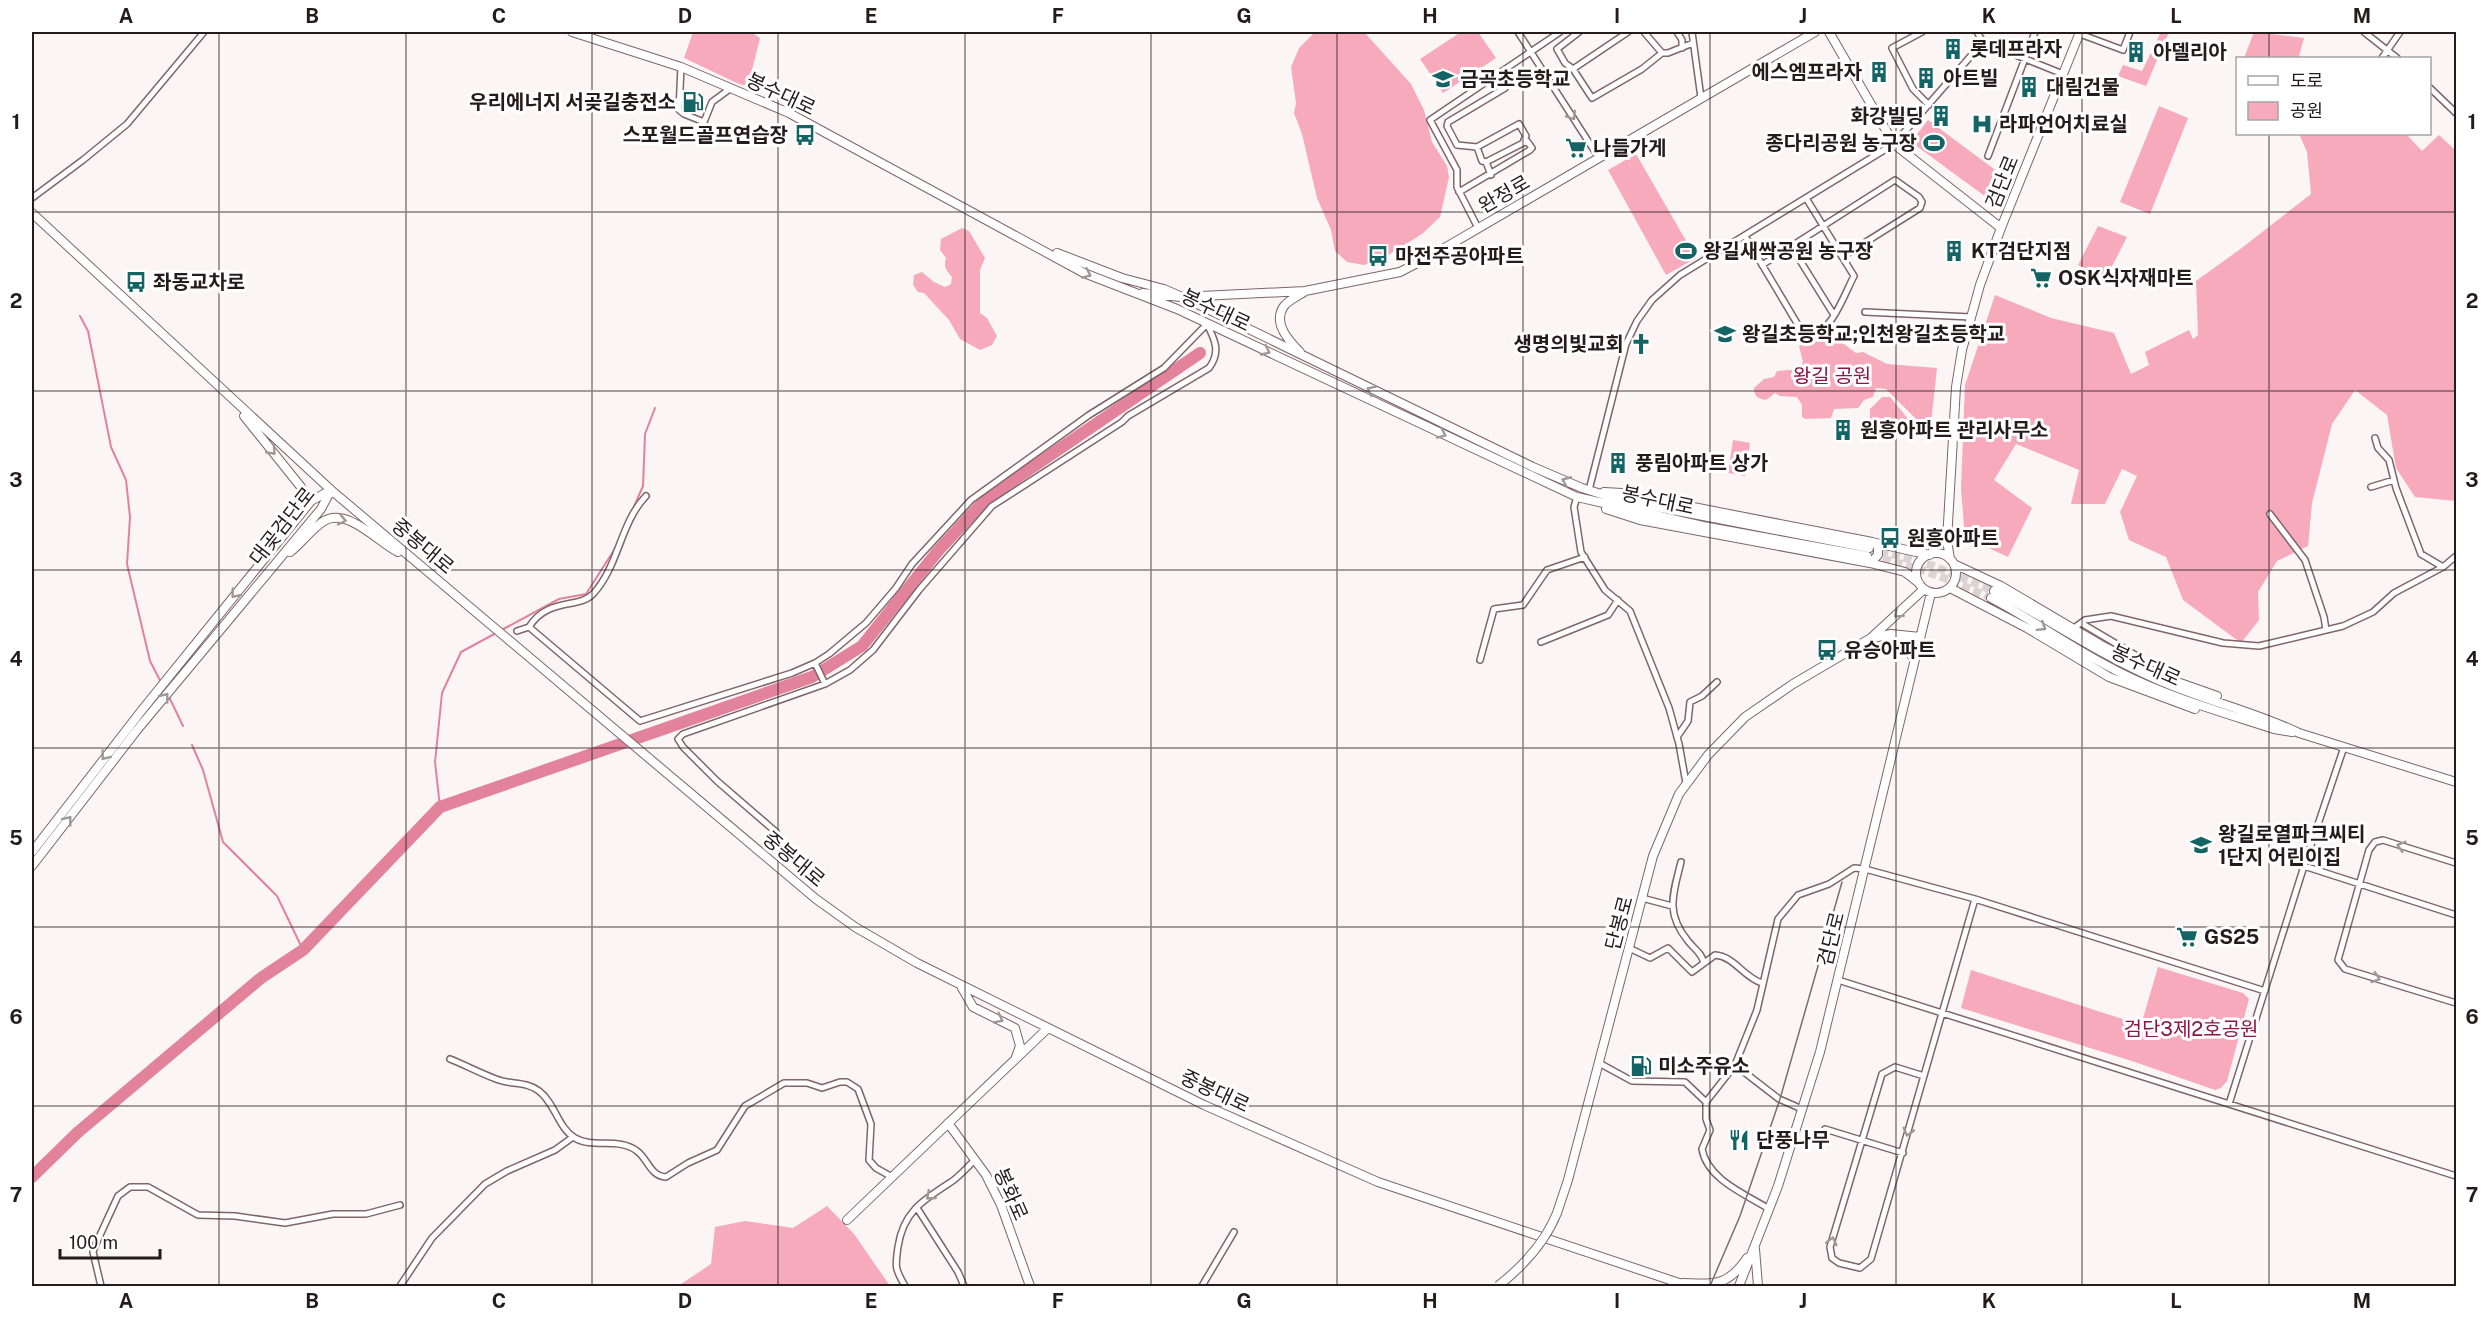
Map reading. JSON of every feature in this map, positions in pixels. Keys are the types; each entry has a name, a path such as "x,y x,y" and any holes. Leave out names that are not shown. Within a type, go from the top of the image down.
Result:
{"main road":[{"name":"봉수대로","path":"572,32 681,67 789,113 1084,273 1177,309 1614,513 1640,520 1870,552"},
{"name":"완정로","path":"1180,297 1305,291 1400,272 1815,32"},
{"path":"1829,32 1894,144 2001,228"},
{"name":"검단로","path":"1952,561 1948,528 1956,387 1962,350 2001,228 2080,33"},
{"name":"중봉대로","path":"32,213 331,490 816,899 874,939 961,987 1204,1105 1378,1182 1689,1287"},
{"name":"봉수대로","path":"1035,246 1122,278 1158,287 1533,467 1591,491 1622,493 1870,552"},
{"path":"1129,291 1180,297"},
{"path":"1305,291 1284,306 1280,317 1286,337 1305,358"},
{"path":"1226,333 1224,327 1234,323"},
{"path":"237,405 253,429 286,466 301,487 301,501 275,546"},
{"name":"대곶검단로","path":"32,866 148,718 275,546 311,501 331,490"},
{"name":"대곶검단로","path":"32,852 142,710 179,673 321,510 331,490"},
{"path":"278,560 326,519 336,517 362,527 380,542 409,556"},
{"name":"검단로","path":"1930,555 1948,528"},
{"path":"1870,552 1944,555 1995,592"},
{"path":"1870,552 1905,572 1924,588 1938,593 1950,588 1956,577 1952,561"},
{"path":"1924,588 1917,567 1930,555"},
{"name":"검단로","path":"1739,1287 1769,1209 1820,1052 1915,660 1920,637 1924,588"},
{"name":"단봉로","path":"1498,1287 1525,1262 1547,1234 1557,1214 1660,837 1686,783 1708,755 1745,717 1786,688 1875,637 1924,588"},
{"path":"1950,588 2109,677 2217,715 2244,715"},
{"path":"1989,608 1986,597 1989,591 2078,625 2101,645 2166,678 2223,699 2244,715"},
{"name":"봉수대로","path":"1995,592 2020,614 2087,656 2159,690 2244,715 2274,729 2299,733 2457,782"},
{"name":"단봉로","path":"1875,637 1904,634 1920,637"},
{"path":"1875,637 1899,640 1915,660"},
{"path":"961,987 973,1006 1016,1028 1020,1046 1015,1059"},
{"path":"847,1220 1047,1029"},
{"name":"봉화로","path":"948,1123 986,1175 1001,1205 1030,1287"},
{"path":"1679,1285 1717,1284 1730,1278 1755,1246"},
{"path":"1755,1246 1758,1287"}],"street":[{"path":"32,198 127,124 204,32"},
{"path":"1518,32 1599,158"},
{"path":"1478,228 1456,187 1457,170 1430,120 1560,32"},
{"path":"1579,32 1557,49 1592,99 1632,75 1662,53 1694,43"},
{"path":"1573,69 1629,32"},
{"path":"1644,32 1662,53"},
{"path":"1677,32 1682,40 1682,48"},
{"path":"1692,32 1701,98"},
{"path":"1922,32 1892,48 1913,89 1929,105"},
{"path":"1977,32 1983,42 2063,74"},
{"path":"1988,156 2035,32"},
{"path":"2080,33 2123,50 2130,32"},
{"path":"2364,32 2396,57"},
{"path":"2383,57 2400,32"},
{"path":"1591,491 1625,350 1637,321 1652,300 1675,279 1894,144 1983,42"},
{"path":"681,67 679,110 684,114 704,122 712,102 731,88"},
{"path":"1486,162 1524,140 1526,136 1517,124 1477,147 1457,145 1446,126 1448,122 1505,88"},
{"path":"2431,89 2457,113"},
{"path":"1459,192 1530,150 1532,148 1524,140"},
{"path":"1477,147 1491,175"},
{"path":"1762,265 1895,180 1919,197 1922,202 1920,208 1842,257"},
{"path":"1745,236 1804,335 1809,338 1825,330 1854,276 1806,198"},
{"path":"1791,246 1834,315"},
{"path":"1865,312 1971,317"},
{"path":"529,627 640,721 815,664 866,623 900,584 912,564 971,500 1089,415 1164,368 1207,324 1215,339 1217,352 1209,368 1128,416 992,506 919,590 873,650 850,670 825,684 683,734 678,739 717,781 776,832"},
{"path":"2375,438 2378,448 2389,460 2421,554 2443,567"},
{"path":"2371,487 2394,480"},
{"path":"517,631 529,627 549,609 583,600 593,594 616,553 632,515 646,496"},
{"path":"1577,497 1574,507 1581,552 1605,590 1630,611 1669,708 1686,783"},
{"path":"2270,514 2305,560 2324,617 2326,630"},
{"path":"2137,656 2078,625 2085,620 2111,616 2247,647 2259,646 2343,626 2373,612 2394,593 2443,567 2457,556"},
{"path":"1480,660 1494,609 1523,605 1547,570 1585,557"},
{"path":"1540,642 1608,615 1618,600"},
{"path":"815,664 825,684"},
{"path":"1677,737 1689,721 1690,702 1702,696 1717,682"},
{"path":"2229,1104 2344,747"},
{"path":"2457,863 2378,840 2369,850 2338,956 2339,963 2345,969 2457,1004"},
{"path":"1681,862 1671,906 1681,930 1692,946 1700,951 1704,963"},
{"path":"2304,866 2457,915"},
{"path":"1769,1209 1718,1177 1707,1165 1701,1149 1710,1130 1706,1119 1706,1102 1735,1065 1757,1010 1773,946 1776,924 1792,901 1805,891 1834,882 1854,868 1865,868 1975,899 2265,991"},
{"path":"1642,898 1671,906"},
{"path":"1924,1076 1894,1067 1886,1070 1880,1079 1830,1246 1830,1252 1835,1261 1860,1268 1871,1259 1903,1153 1975,899"},
{"path":"1629,948 1650,958 1668,948 1692,972 1715,955 1723,955 1744,974 1762,983"},
{"path":"1838,980 1942,1015 2457,1176"},
{"path":"450,1059 495,1079 533,1087 549,1101 573,1137 589,1143 622,1144 637,1150 655,1174 666,1177 688,1163 717,1150 745,1106 781,1084 807,1083 822,1088 847,1082 858,1089 871,1124 869,1160 876,1168 892,1177"},
{"path":"1599,1063 1632,1081 1685,1082 1706,1102"},
{"path":"1735,1065 1779,1099 1802,1109"},
{"path":"1825,1129 1903,1153"},
{"path":"400,1287 432,1238 485,1184 507,1171 555,1150 573,1137"},
{"path":"905,1287 895,1265 901,1228 933,1192 952,1182 975,1160"},
{"path":"101,1287 93,1252 118,1196 130,1187 148,1187 198,1215 235,1216 285,1222 333,1214 366,1214 400,1205"},
{"path":"917,1208 958,1272 964,1287"},
{"path":"1206,1285 1234,1232"}],"green space":[{"path":"693,32 751,32 760,38 748,86 684,58"},
{"path":"1315,32 1365,33 1411,84 1424,110 1432,142 1447,166 1449,177 1440,217 1422,234 1385,257 1364,265 1347,262 1335,251 1331,230 1317,198 1302,134 1294,113 1296,103 1291,67 1299,48"},
{"path":"1461,32 1478,32 1496,58 1443,93 1420,59"},
{"path":"2161,32 2169,32 2146,86 2118,76 2123,65 2142,71"},
{"path":"2254,32 2304,38 2299,56 2302,57 2244,57"},
{"path":"2159,106 2188,118 2150,214 2120,202"},
{"path":"1928,120 2006,178 1990,200 1911,142"},
{"path":"2299,135 2407,135 2422,151 2439,135 2456,151 2456,501 2415,497 2396,468 2387,415 2355,390 2332,424 2312,503 2308,546 2277,561 2258,592 2259,620 2241,643 2183,600 2166,557 2129,540 2120,512 2137,476 2122,469 2105,504 2071,504 2079,470 2016,444 1994,480 2032,508 2008,557 1965,537 1961,489 1965,385 1995,295 2051,318 2114,333 2131,374 2149,365 2145,352 2189,330 2193,339 2198,335 2196,281 2311,194 2307,152"},
{"path":"1636,154 1696,258 1666,275 1608,170"},
{"path":"2098,226 2127,237 2106,278 2078,265"},
{"path":"962,228 969,231 985,258 980,270 980,313 987,318 997,336 992,345 980,350 960,339 949,320 924,293 918,292 913,285 914,275 922,272 934,282 945,287 951,284 952,277 945,266 946,258 940,250 941,239"},
{"name":"왕길 공원","path":"1825,330 1856,353 1863,352 1887,364 1937,368 1931,423 1916,419 1886,389 1876,388 1873,397 1864,400 1858,408 1834,409 1831,418 1805,419 1802,417 1802,405 1797,397 1780,396 1775,393 1766,400 1757,397 1754,388 1764,379 1774,377 1777,371 1799,369 1803,362 1799,346"},
{"path":"1882,397 1890,397 1914,426 1870,420 1870,409"},
{"path":"1733,440 1750,443 1745,476 1728,473"},
{"name":"검단3제2호공원","path":"2158,967 2243,993 2249,999 2227,1081 2221,1088 2215,1090 2132,1061 1961,1008 1971,970 2141,1025"},
{"path":"827,1206 854,1234 890,1286 678,1286 711,1264 715,1227 745,1221 793,1228"}],"waterway":[{"path":"80,316 88,331 111,447 126,480 130,517 127,564 150,661 166,692"},
{"path":"32,1177 77,1133 261,978 303,950 440,807 812,677 862,646 938,551 986,499 1200,353"},
{"path":"633,509 643,486 645,434 655,408"},
{"path":"440,807 435,762 442,693 461,652 559,599 586,594 616,547"},
{"path":"169,697 183,726"},
{"path":"192,745 203,770 223,842 277,896 303,950"}],"tunnel":[{"path":"1869,548 1931,565 1994,591"},
{"path":"1871,557 1947,579 1991,598"}],"tram line":[{"path":"1710,1286 1740,1216 1780,1099 1842,882"}],"place":[{"name":"롯데프라자","path":"1953,49"},
{"name":"아델리아","path":"2136,52"},
{"name":"에스엠프라자","path":"1879,72"},
{"name":"아트빌","path":"1926,78"},
{"name":"금곡초등학교","path":"1443,79"},
{"name":"대림건물","path":"2029,87"},
{"name":"우리에너지 서곶길충전소","path":"693,102"},
{"name":"화강빌딩","path":"1941,116"},
{"name":"라파언어치료실","path":"1982,124"},
{"name":"스포월드골프연습장","path":"805,135"},
{"name":"종다리공원 농구장","path":"1934,143"},
{"name":"나들가게","path":"1576,148"},
{"name":"왕길새싹공원 농구장","path":"1686,251"},
{"name":"KT검단지점","path":"1954,251"},
{"name":"마전주공아파트","path":"1378,256"},
{"name":"OSK식자재마트","path":"2041,278"},
{"name":"좌동교차로","path":"136,282"},
{"name":"왕길초등학교;인천왕길초등학교","path":"1725,334"},
{"name":"생명의빛교회","path":"1641,344"},
{"name":"원흥아파트 관리사무소","path":"1843,430"},
{"name":"풍림아파트 상가","path":"1618,463"},
{"name":"원흥아파트","path":"1890,538"},
{"name":"유승아파트","path":"1827,650"},
{"name":"왕길로열파크씨티 1단지 어린이집","path":"2201,845"},
{"name":"GS25","path":"2187,937"},
{"name":"미소주유소","path":"1641,1066"},
{"name":"단풍나무","path":"1739,1140"}]}
